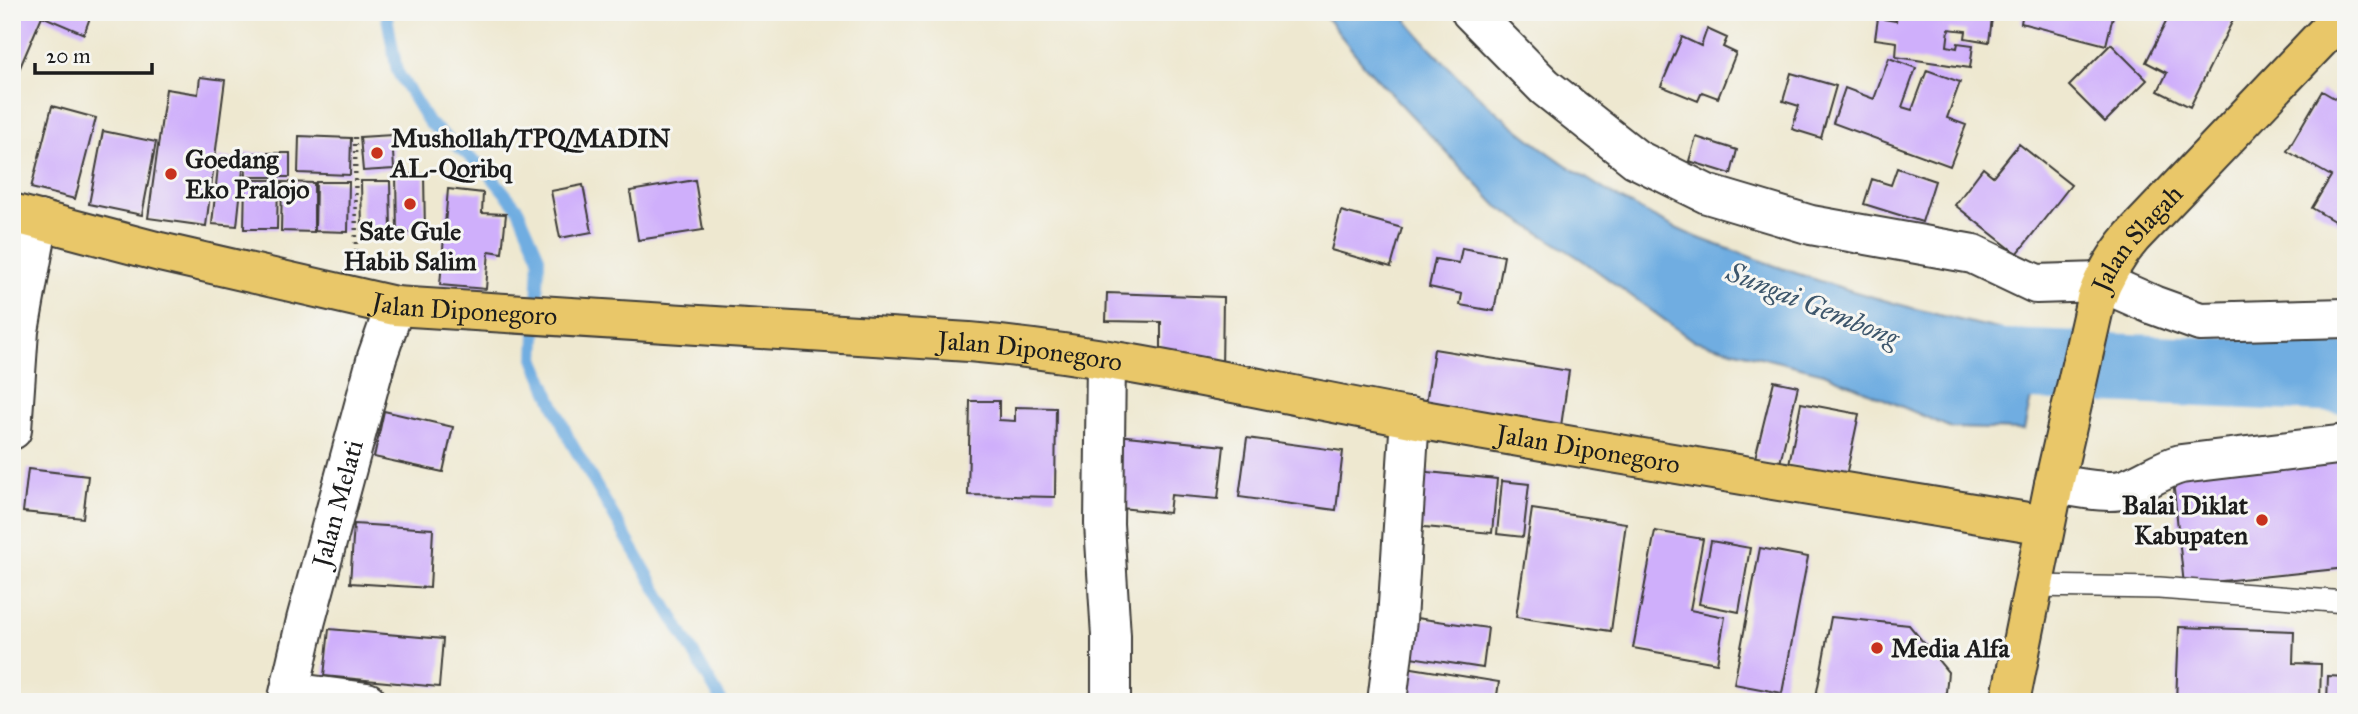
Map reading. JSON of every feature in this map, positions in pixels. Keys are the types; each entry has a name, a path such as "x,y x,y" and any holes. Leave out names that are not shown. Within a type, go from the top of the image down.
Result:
{"main road":[{"name":"Jalan Slagah","path":"2010,702 2056,474 2099,291 2118,253 2146,221 2346,12"},
{"name":"Jalan Diponegoro","path":"26,216 160,252 395,306 1039,348 1410,417 2045,525"}],"street":[{"path":"1471,12 1545,87 1636,159 1707,194 1811,225 1973,254 2036,284 2099,291 2153,305 2200,322 2346,318"},
{"path":"12,430 26,216"},
{"name":"Jalan Melati","path":"289,697 306,620 373,370 395,306"},
{"path":"1105,360 1104,524 1111,702"},
{"path":"1387,702 1397,620 1410,417"},
{"path":"2056,474 2111,491 2123,490 2181,464 2346,444"},
{"path":"289,697 367,702"}],"lane":[{"path":"2032,586 2159,588 2346,602"}],"path":[{"path":"355,137 356,297"}],"water":[{"path":"1322,12 1400,12 1459,78 1527,136 1600,187 1686,233 1857,293 2044,339 2024,430 1951,428 1824,373 1692,340 1582,260 1497,206 1365,66"}],"building":[{"path":"12,12 92,12 84,34 42,16 12,86"},
{"path":"1898,12 1951,12 1992,18 1989,42 1965,38 1966,31 1949,29 1947,46 1957,48 1958,43 1973,45 1970,68 1896,57 1897,42 1875,39 1878,18 1896,21"},
{"path":"2023,12 2114,12 2106,45 2021,23"},
{"path":"2171,12 2222,12 2234,18 2190,107 2158,91 2167,73 2146,62"},
{"path":"1707,29 1727,38 1723,47 1736,53 1718,98 1702,92 1698,101 1661,86 1682,37 1701,46"},
{"path":"2111,44 2147,80 2105,122 2069,86"},
{"path":"1889,58 1916,68 1902,107 1912,110 1927,70 1960,82 1947,118 1966,125 1950,166 1833,123 1845,88 1874,99"},
{"path":"1791,73 1836,86 1821,138 1792,129 1799,106 1783,101"},
{"path":"200,77 225,80 206,226 148,218 166,89 198,94"},
{"path":"2322,91 2346,105 2346,228 2312,208 2331,176 2287,151"},
{"path":"52,106 96,118 75,199 31,188"},
{"path":"103,131 156,142 142,215 89,204"},
{"name":"Mushollah/TPQ/MADIN AL-Qoribq","path":"392,135 394,169 363,171 360,137"},
{"path":"299,136 351,138 350,175 298,173"},
{"path":"1696,137 1737,150 1731,174 1689,161"},
{"path":"2019,144 2071,185 2017,254 1955,205 1983,168 1993,176"},
{"path":"245,153 290,153 290,177 246,177"},
{"path":"219,157 244,160 237,226 212,224"},
{"path":"1897,168 1935,181 1922,222 1864,204 1872,179 1891,185"},
{"name":"Sate Gule Habib Salim","path":"396,174 424,174 425,233 397,233"},
{"path":"245,180 278,180 277,229 244,229"},
{"path":"695,180 703,230 638,240 630,191"},
{"path":"361,181 390,181 391,230 362,230"},
{"path":"282,182 314,183 314,232 281,231"},
{"path":"316,182 349,182 348,232 315,231"},
{"path":"583,185 592,232 560,238 551,191"},
{"path":"448,189 483,193 482,213 506,214 502,253 489,251 486,289 440,285"},
{"path":"1341,211 1402,228 1391,267 1331,250"},
{"path":"1462,248 1504,256 1494,311 1460,305 1462,294 1429,287 1435,259 1459,263"},
{"path":"1107,293 1223,297 1222,370 1161,367 1161,322 1106,321"},
{"path":"1434,349 1569,371 1560,433 1425,411"},
{"path":"1774,381 1798,386 1780,463 1755,458"},
{"path":"970,401 999,401 999,420 1015,421 1015,407 1056,408 1055,497 968,495"},
{"path":"1801,403 1859,414 1846,476 1789,464"},
{"path":"384,411 453,427 443,472 374,457"},
{"path":"1117,435 1224,446 1218,499 1171,495 1169,513 1111,507"},
{"path":"1247,438 1343,451 1336,510 1239,497"},
{"name":"Balai Diklat Kabupaten","path":"2346,452 2346,568 2184,585 2172,471"},
{"path":"28,469 88,476 83,518 23,512"},
{"path":"1418,471 1497,479 1492,533 1413,526"},
{"path":"1502,481 1529,484 1523,537 1497,534"},
{"path":"1532,509 1626,523 1611,631 1516,617"},
{"path":"354,524 433,529 430,588 350,583"},
{"path":"1655,531 1703,539 1690,610 1725,617 1717,663 1633,648"},
{"path":"1711,541 1750,548 1739,612 1699,604"},
{"path":"1760,548 1808,557 1782,693 1734,684"},
{"path":"1409,617 1488,628 1483,668 1404,656"},
{"name":"Media Alfa","path":"1831,617 1909,625 1948,672 1945,702 1815,702"},
{"path":"2179,627 2294,631 2293,663 2321,664 2320,702 2176,702"},
{"path":"329,629 443,639 439,687 324,676"},
{"path":"1406,667 1499,682 1496,702 1442,702 1401,695"},
{"path":"2328,676 2346,677 2346,702 2327,702"}],"waterway":[{"path":"386,12 397,71 429,123 486,170 518,209 539,257 535,361 569,439 722,702"},
{"name":"Sungai Gembong","path":"1945,357 1957,362 2346,378"}],"place":[{"name":"Mushollah/TPQ/MADIN AL-Qoribq","path":"377,153"},
{"name":"Goedang Eko Pralojo","path":"171,174"},
{"name":"Sate Gule Habib Salim","path":"410,204"},
{"name":"Balai Diklat Kabupaten","path":"2262,520"},
{"name":"Media Alfa","path":"1877,648"}]}
